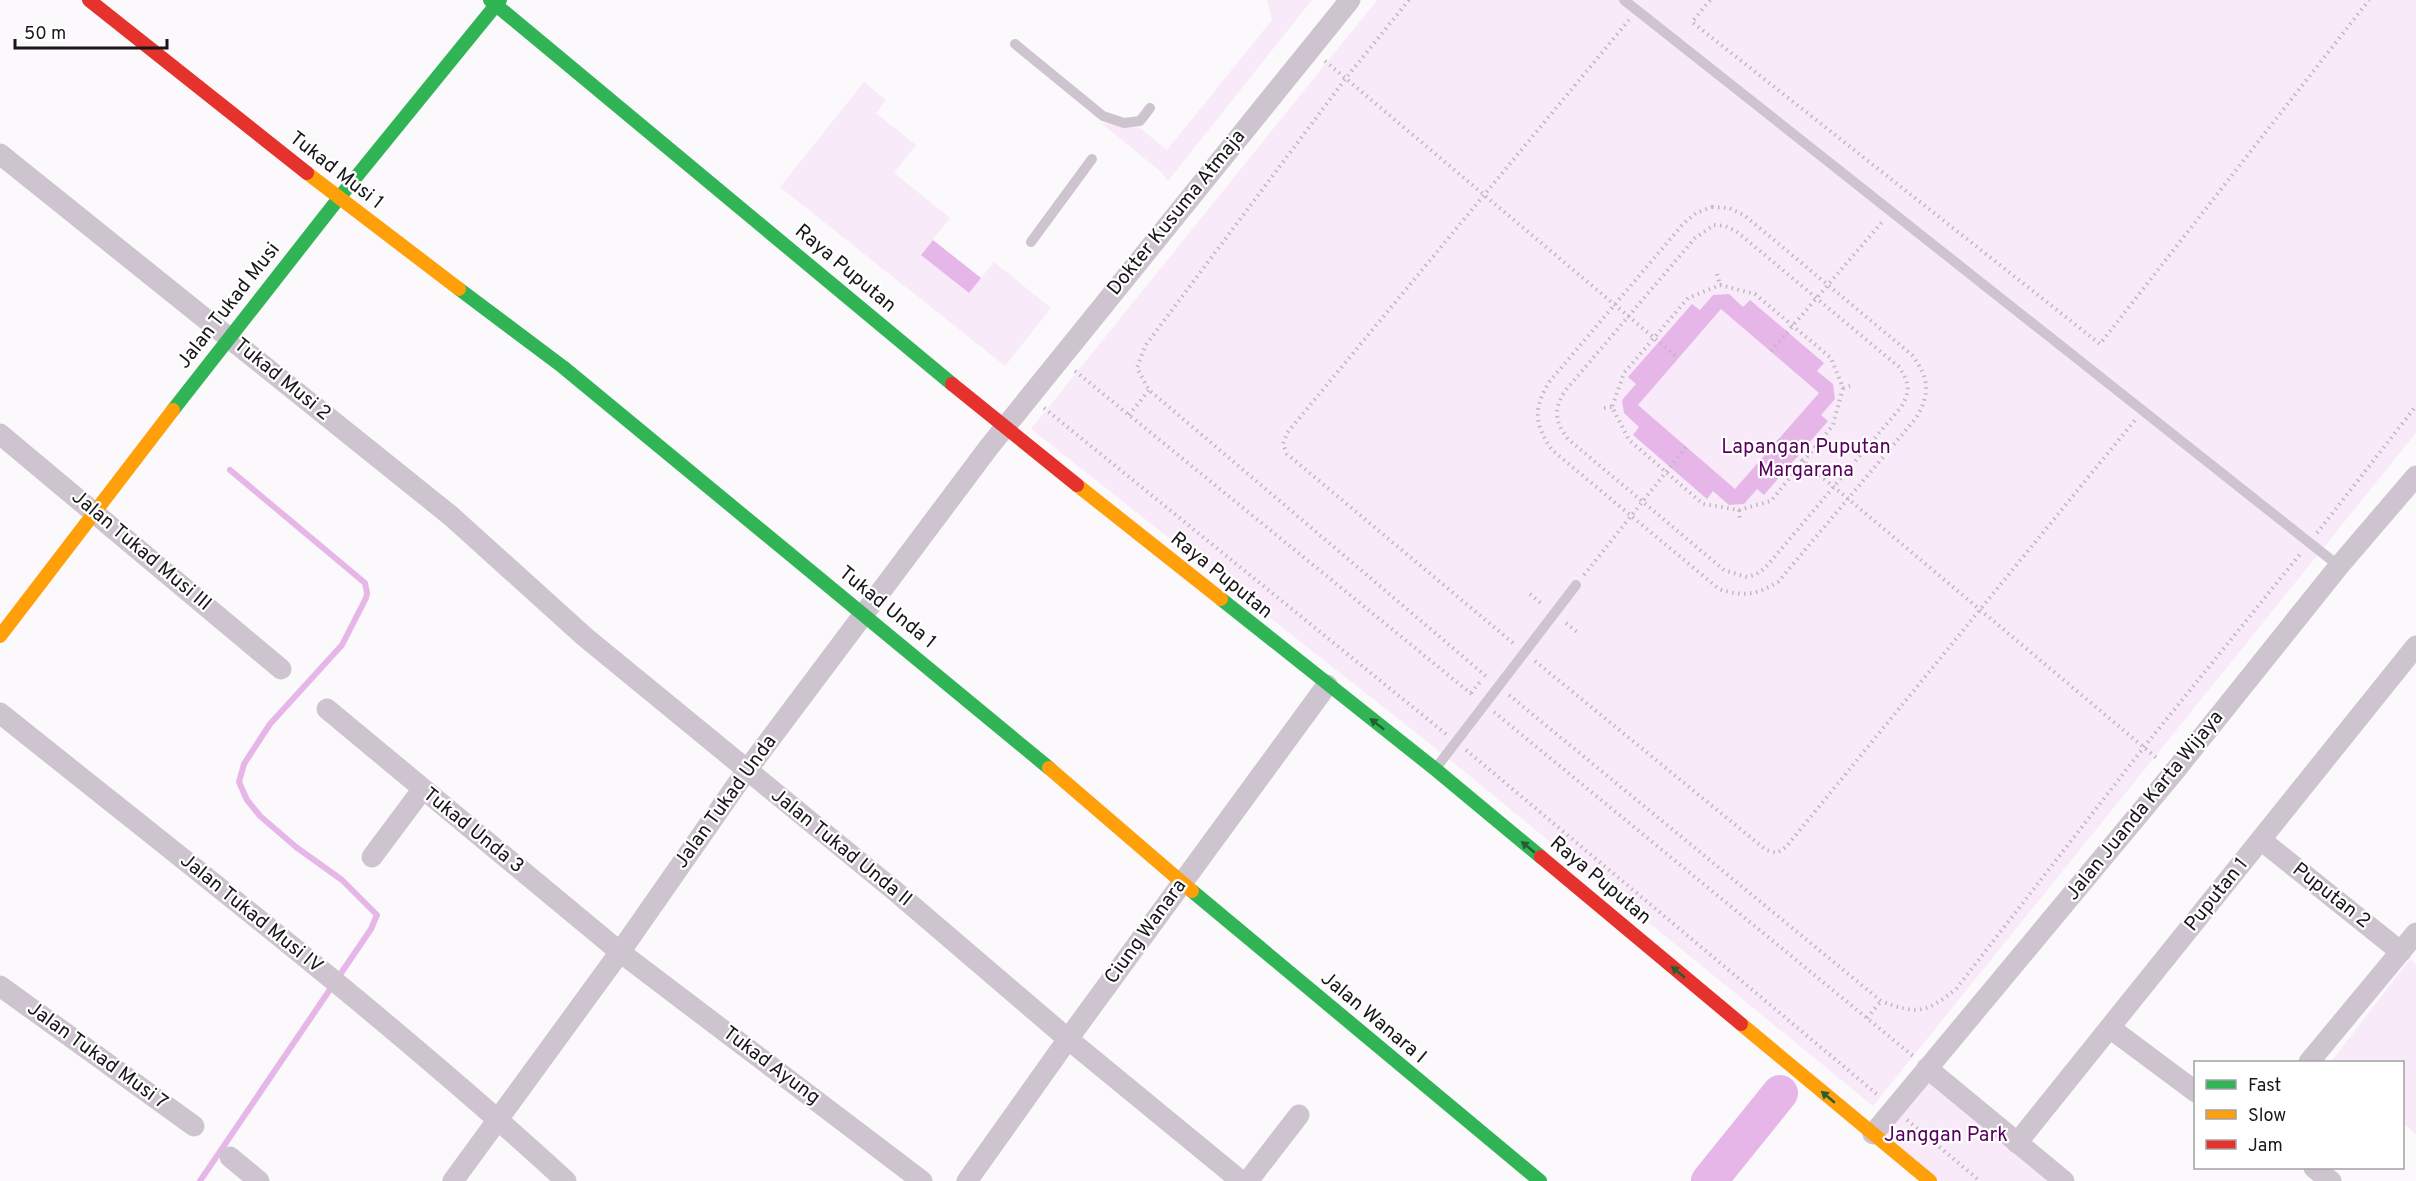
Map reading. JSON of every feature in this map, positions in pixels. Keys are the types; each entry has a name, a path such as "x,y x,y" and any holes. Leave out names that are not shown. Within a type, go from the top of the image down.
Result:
{"street":[{"name":"Tukad Musi 1","path":"90,0 339,198 563,367"},
{"name":"Dokter Kusuma Atmaja","path":"1005,428 1350,0"},
{"name":"Jalan Tukad Musi","path":"0,636 229,337 495,2"},
{"name":"Raya Puputan","path":"495,2 1005,428 1435,769 1930,1181"},
{"name":"Tukad Musi 2","path":"0,154 451,516"},
{"name":"Tukad Unda 1","path":"563,367 1011,735 1182,884"},
{"name":"Jalan Tukad Unda","path":"453,1181 620,952 747,770 1005,428"},
{"name":"Jalan Tukad Musi III","path":"0,434 281,669"},
{"name":"Jalan Juanda Karta Wijaya","path":"1873,1134 2166,781 2339,566 2416,477"},
{"name":"Jalan Tukad Unda II","path":"451,516 585,637 896,891 1068,1039 1241,1181"},
{"name":"Puputan 1","path":"2017,1143 2416,646"},
{"name":"Ciung Wanara","path":"967,1181 1327,685"},
{"name":"Tukad Unda 3","path":"327,709 620,952"},
{"name":"Jalan Tukad Musi IV","path":"0,714 332,979 499,1119 567,1181"},
{"path":"372,857 422,790"},
{"name":"Puputan 2","path":"2261,840 2401,952"},
{"name":"Jalan Wanara I","path":"1182,884 1540,1181"},
{"path":"2309,1061 2416,933"},
{"name":"Tukad Ayung","path":"620,952 922,1181"},
{"name":"Jalan Tukad Musi 7","path":"0,986 194,1126"},
{"path":"2110,1028 2194,1091"},
{"path":"1927,1068 2064,1181"},
{"path":"1248,1181 1299,1115"},
{"path":"230,1157 259,1181"},
{"path":"2316,1169 2331,1181"}],"lane":[{"path":"1624,0 2339,566"},
{"path":"1015,44 1103,116 1124,123 1140,121 1150,108"},
{"path":"1031,242 1092,159"},
{"path":"1435,769 1576,585"}],"path":[{"path":"1408,0 1346,78 1145,346 1137,368 1149,390 1498,686 1881,1001 1899,1008 1918,1011 1937,1004 1956,989 2144,747 2416,406"},
{"path":"1710,0 1692,22 2100,344 2369,0"},
{"path":"1636,10 1287,433 1283,444 1287,454 1766,850 1777,853 1786,847 2143,410"},
{"path":"1346,78 1678,358"},
{"path":"1712,207 1729,208 1744,215 1912,355 1922,369 1927,387 1924,404 1916,418 1778,582 1763,591 1748,595 1733,594 1719,588 1630,516 1552,450 1541,433 1537,415 1540,397 1550,381 1615,304 1695,213 1712,207"},
{"path":"1771,351 1891,212"},
{"path":"1714,225 1725,226 1736,231 1899,367 1909,388 1907,397 1766,567 1757,574 1747,577 1736,575 1724,570 1568,440 1555,416 1557,403 1565,391 1629,316 1695,238 1714,225"},
{"path":"1717,274 1720,285"},
{"path":"1720,285 1755,294 1831,358 1843,388 1833,425 1771,501 1739,510 1703,504 1629,440 1612,407 1624,373 1688,298 1720,285"},
{"path":"1843,388 1850,386"},
{"path":"1095,387 1898,1043"},
{"path":"1129,415 1149,390"},
{"path":"1030,396 1455,741 1980,1181"},
{"path":"1604,408 1612,407"},
{"path":"1778,440 2144,747"},
{"path":"1576,585 1686,447"},
{"path":"1739,510 1740,520"},
{"path":"1867,1018 1881,1001"}],"green space":[{"path":"1267,0 1312,0 1168,181 1160,171 1101,123 1140,128 1167,150 1272,20"},
{"name":"Lapangan Puputan Margarana","path":"1377,0 2416,0 2416,433 1873,1106 1444,755 1031,429"},
{"path":"864,82 886,100 876,113 916,145 894,173 950,218 921,254 969,293 994,262 1051,308 1005,366 780,187"},
{"path":"2410,959 2416,964 2416,1134 2404,1124 2404,1061 2332,1061"},
{"name":"Janggan Park","path":"1927,1070 2062,1181 1939,1181 1878,1130"}],"shaded area":[{"path":"933,240 981,278 969,293 921,255"},
{"path":"1729,294 1743,307 1750,300 1824,363 1817,371 1833,384 1835,399 1821,415 1828,421 1764,495 1757,489 1744,504 1729,505 1713,491 1707,499 1633,435 1639,427 1624,413 1622,400 1636,384 1628,377 1692,304 1700,310 1713,295","holes":["1721,309 1819,393 1735,489 1638,405"]}],"waterway":[{"path":"200,1181 371,929 377,915 342,880 296,847 260,816 247,800 239,782 244,764 270,724 342,645 366,598 365,583 230,470"},
{"path":"1709,1181 1780,1093"}],"traffic: fast":[{"path":"490,0 952,384"},
{"path":"173,410 339,198 500,0"},
{"path":"459,289 563,367 1049,768"},
{"path":"1221,599 1435,769 1541,857"},
{"path":"1192,891 1540,1181"}],"traffic: slow":[{"path":"307,173 459,289"},
{"path":"0,636 173,410"},
{"path":"1077,485 1221,599"},
{"path":"1049,768 1192,891"},
{"path":"1741,1024 1930,1181"}],"traffic: jam":[{"path":"89,0 307,173"},
{"path":"952,384 1077,485"},
{"path":"1541,857 1741,1024"}]}
